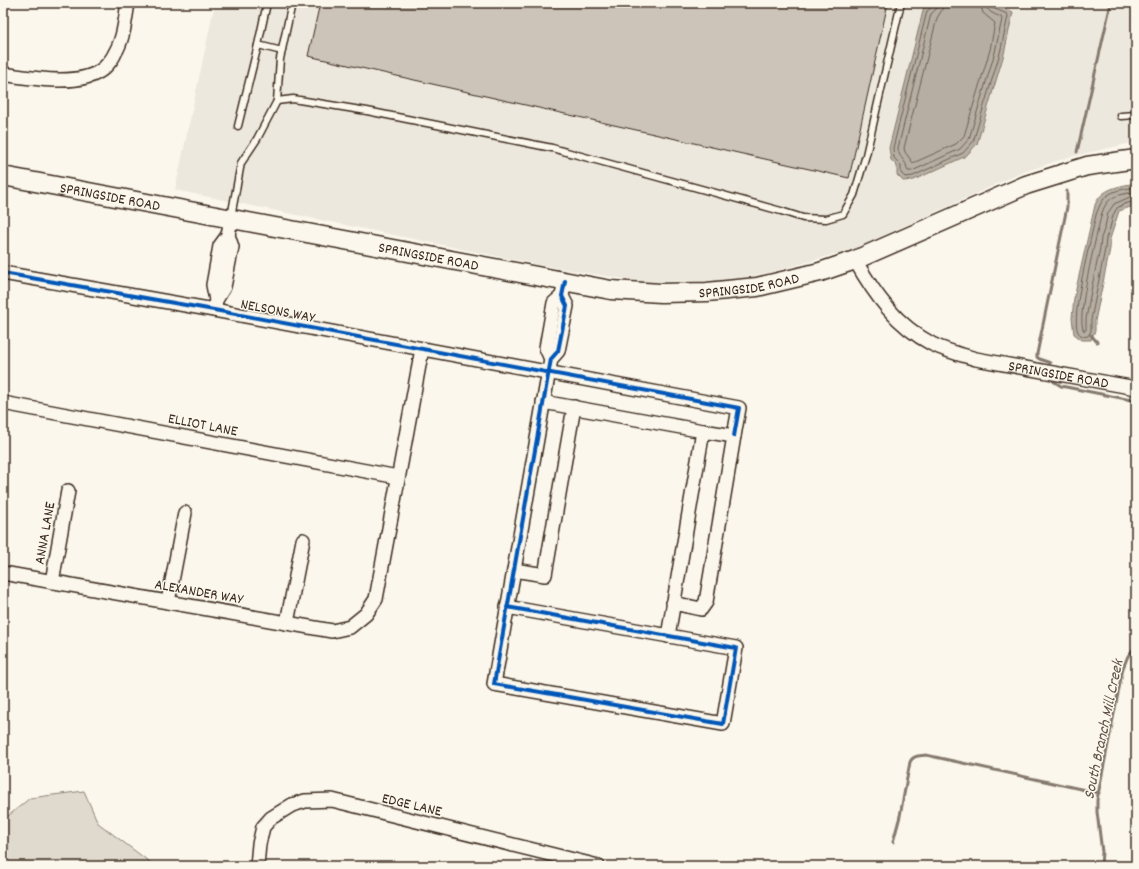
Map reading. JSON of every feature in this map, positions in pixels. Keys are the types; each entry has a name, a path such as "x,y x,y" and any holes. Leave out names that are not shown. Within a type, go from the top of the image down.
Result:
{"main road":[{"name":"SPRINGSIDE ROAD","path":"3,176 229,227 564,289 661,293 707,292 757,287 820,272 855,260 1026,185 1087,166 1136,159"}],"street":[{"path":"3,74 59,80 87,77 104,68 116,53 123,31 128,3"},
{"path":"215,305 213,285 220,246 229,227"},
{"name":"SPRINGSIDE ROAD","path":"855,260 866,280 886,307 908,328 932,344 976,359 1136,388"},
{"name":"NELSONS WAY","path":"3,273 215,305 422,349 550,366 739,408 734,436"},
{"path":"507,608 736,648 723,724 494,684 507,608 550,366 546,348 554,303 564,289"},
{"path":"398,477 422,349"},
{"path":"544,402 734,436 706,602 701,609 673,603"},
{"name":"ELLIOT LANE","path":"3,403 398,477"},
{"path":"514,570 545,575 574,407"},
{"path":"668,636 703,431"},
{"name":"ALEXANDER WAY","path":"3,573 332,632 350,627 366,614 376,599 398,477"},
{"name":"ANNA LANE","path":"52,582 68,491"},
{"path":"168,602 185,513"},
{"path":"287,623 303,540"},
{"name":"EDGE LANE","path":"257,866 259,844 263,827 271,818 292,805 305,801 332,800 598,866"}],"lane":[{"path":"238,126 267,3"},
{"path":"229,227 241,164 278,101 280,59 292,3"},
{"path":"278,101 293,99 367,111 552,148 802,218 826,219 843,214 854,196 866,155 901,3"},
{"path":"258,45 282,51"},
{"path":"1121,116 1136,115"}],"shaded area":[{"path":"215,3 1136,3 1136,142 1069,157 1021,173 859,247 773,272 722,281 642,282 539,265 175,190"},
{"path":"84,791 98,823 155,866 3,866 3,820 30,798"}],"water":[{"path":"931,3 991,3 1013,12 1004,54 977,144 966,156 914,180 903,181 897,175 897,166 891,160 889,148 924,7"},
{"path":"1136,183 1136,205 1119,211 1110,239 1110,249 1095,321 1095,331 1091,340 1082,340 1074,334 1072,318 1074,298 1095,205 1098,199 1106,191"}],"building":[{"path":"320,3 888,3 849,178 308,56"}],"waterway":[{"path":"1077,152 1111,3"},
{"path":"1050,363 1038,358 1037,354 1067,207 1067,191"},
{"name":"South Branch Mill Creek","path":"1091,335 1097,342"},
{"path":"1053,381 1061,386 1136,401"},
{"name":"South Branch Mill Creek","path":"1101,866 1102,852 1097,800 1123,668 1128,656 1136,646"},
{"path":"893,842 900,816 910,762 916,756 926,755 1099,793"}],"cycle path":[{"path":"3,273 214,310 739,408 734,436"},
{"path":"507,607 736,648 723,724 494,684 551,359 558,351 567,306 562,296 565,281"}]}
